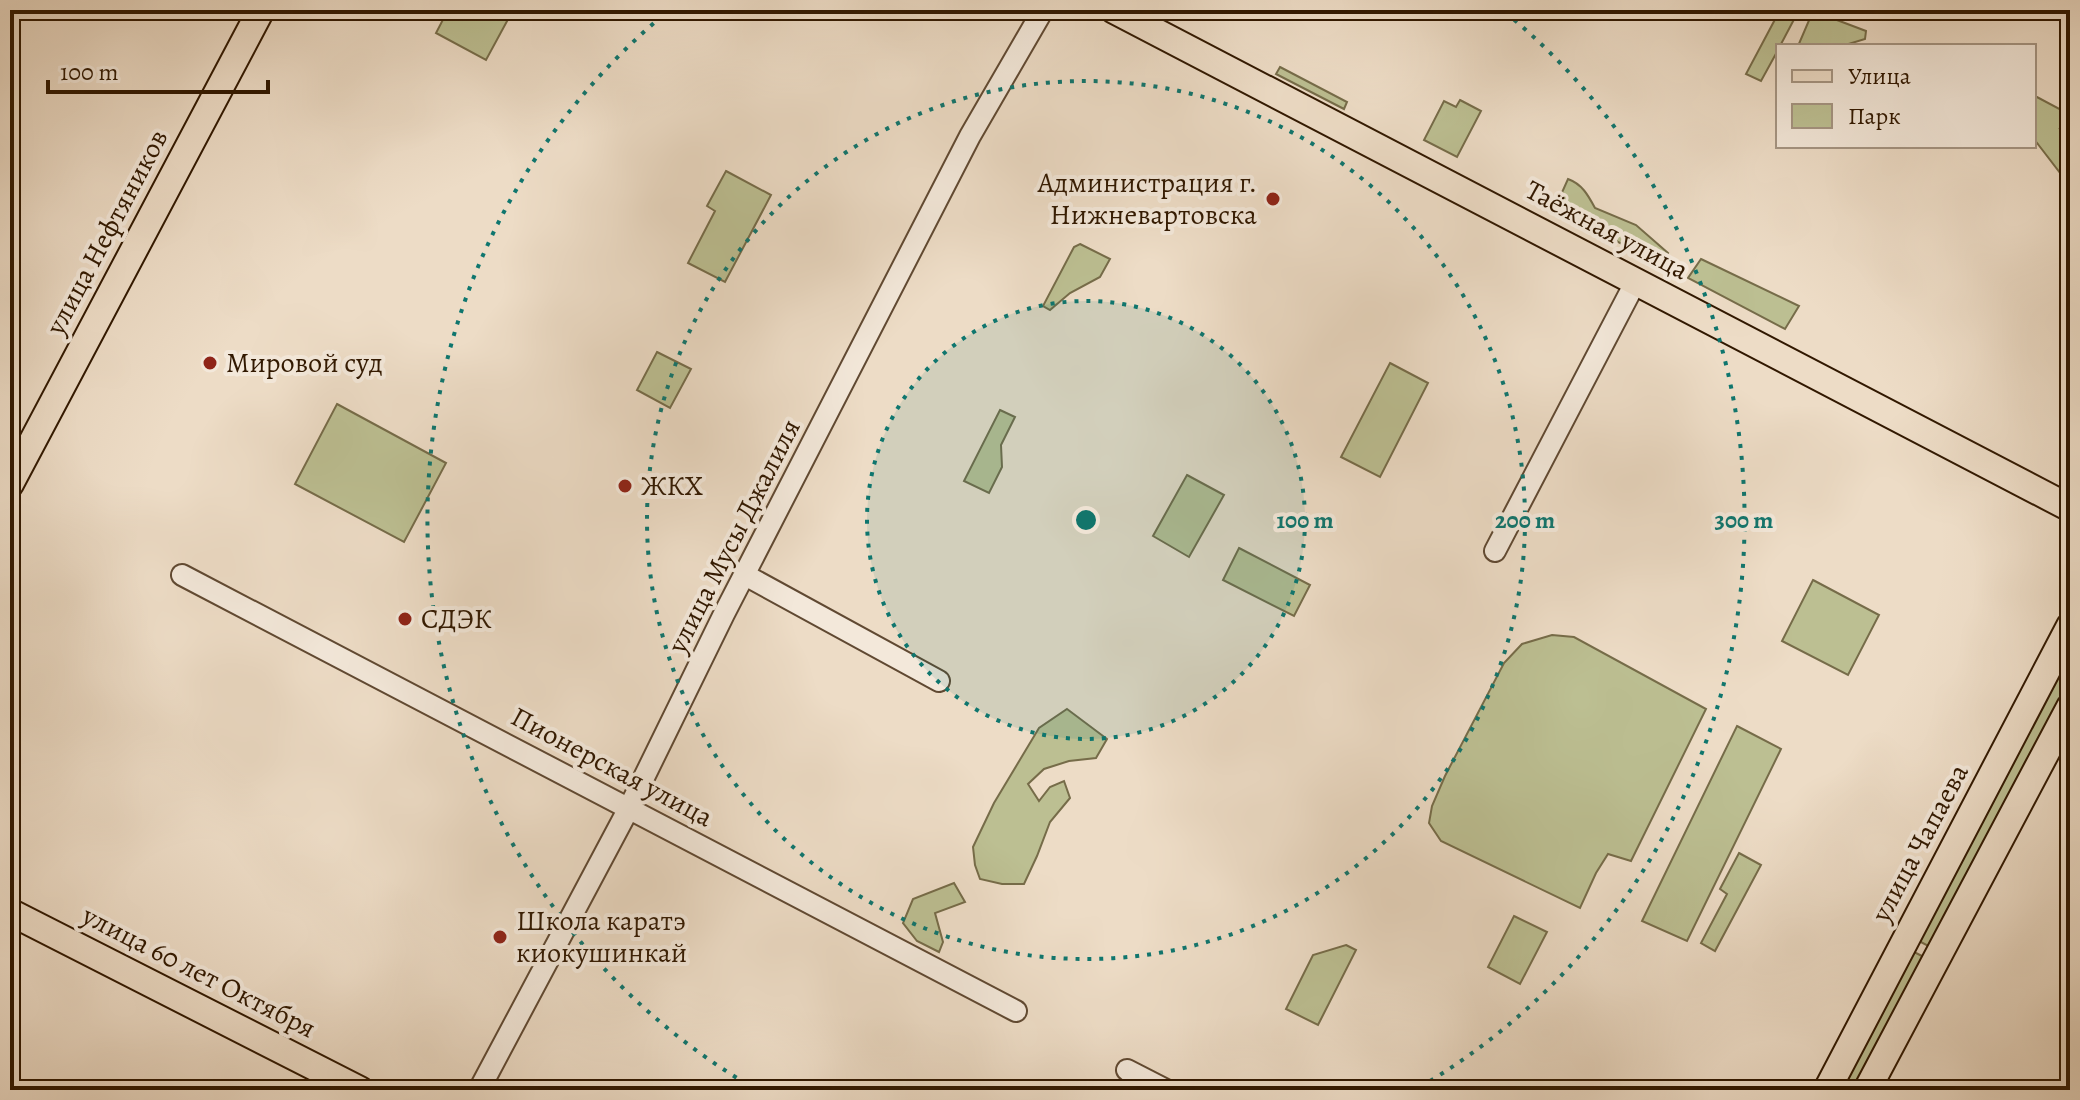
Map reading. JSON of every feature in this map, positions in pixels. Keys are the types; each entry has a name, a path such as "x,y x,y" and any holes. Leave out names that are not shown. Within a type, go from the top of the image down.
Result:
{"main road":[{"name":"улица Нефтяников","path":"10,484 261,10"},
{"name":"Таёжная улица","path":"1114,10 2070,508"},
{"name":"улица Чапаева","path":"1827,1090 2070,626"},
{"path":"1867,1090 2070,707"},
{"name":"улица 60 лет Октября","path":"10,912 360,1090"}],"street":[{"name":"улица Мусы Джалиля","path":"479,1090 629,808 970,136 1043,10"},
{"path":"1495,551 1636,281"},
{"name":"Пионерская улица","path":"182,575 1016,1011"},
{"path":"745,575 939,681"},
{"path":"1127,1070 1166,1090"}],"green space":[{"path":"448,10 513,10 486,60 436,33"},
{"path":"1780,10 1799,10 1781,44 1776,44 1776,54 1761,81 1746,74"},
{"path":"1813,11 1866,31 1865,39 1849,44 1799,44"},
{"path":"1280,67 1347,102 1344,109 1276,74"},
{"path":"2036,97 2069,114 2068,128 2060,129 2065,136 2070,130 2070,176 2064,178 2036,142"},
{"path":"1460,100 1481,111 1457,157 1424,140 1444,101 1456,107"},
{"path":"726,171 771,195 725,282 688,263 715,211 707,206"},
{"path":"1568,179 1581,187 1595,208 1636,225 1668,253 1661,265 1555,208"},
{"path":"1080,244 1110,259 1100,277 1070,293 1050,310 1043,306 1074,247"},
{"path":"1701,259 1799,306 1785,329 1688,278"},
{"path":"657,352 691,369 670,408 637,390"},
{"path":"1390,363 1428,383 1380,477 1341,457"},
{"path":"337,404 446,463 404,542 295,484"},
{"path":"1000,410 1015,417 1001,445 1002,467 989,493 964,481"},
{"path":"1187,475 1224,495 1189,557 1153,536"},
{"path":"1239,548 1310,585 1294,616 1223,580"},
{"path":"1813,580 1879,615 1848,675 1782,641"},
{"path":"1552,635 1574,637 1706,709 1631,861 1608,854 1580,908 1441,841 1429,823 1432,806 1445,776 1504,663 1522,644"},
{"path":"2070,649 2070,685 1932,948 1917,940"},
{"path":"1067,709 1107,739 1096,758 1069,761 1044,769 1028,784 1039,801 1050,787 1064,781 1070,798 1050,822 1024,884 1002,884 980,879 973,847 994,803 1039,728"},
{"path":"1737,726 1781,749 1687,941 1642,921"},
{"path":"1739,853 1761,865 1715,951 1701,943 1727,894 1720,889"},
{"path":"954,883 965,902 935,913 943,942 939,952 917,941 903,923 913,899"},
{"path":"1514,916 1547,932 1520,984 1488,967"},
{"path":"1346,945 1356,950 1318,1025 1286,1009 1313,955"},
{"path":"1912,951 1926,958 1856,1090 1838,1090"}],"place":[{"name":"Администрация г. Нижневартовска","path":"1273,199"},
{"name":"Мировой суд","path":"210,363"},
{"name":"ЖКХ","path":"625,486"},
{"name":"СДЭК","path":"405,619"},
{"name":"Школа каратэ киокушинкай","path":"500,937"}]}
